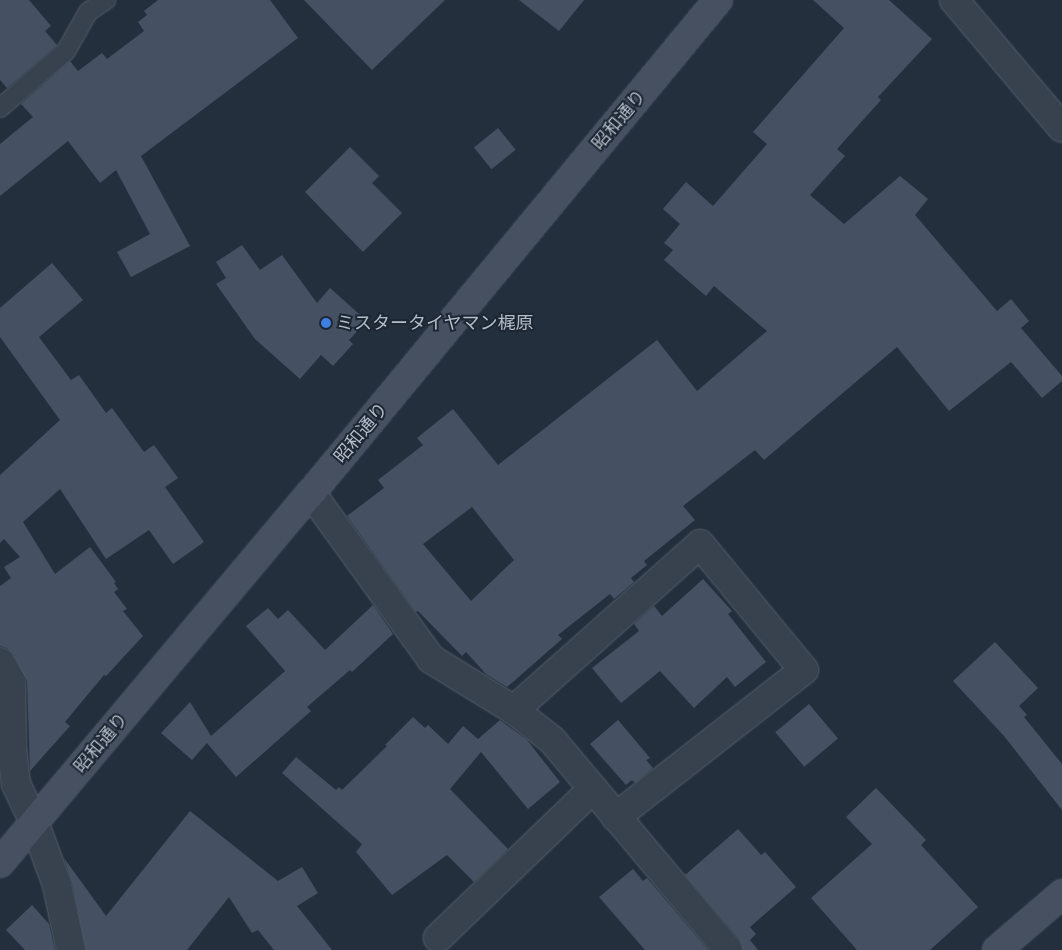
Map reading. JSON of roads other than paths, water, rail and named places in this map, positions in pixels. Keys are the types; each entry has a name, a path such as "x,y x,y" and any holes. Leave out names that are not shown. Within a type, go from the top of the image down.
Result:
{"street":[{"name":"昭和通り","path":"0,863 311,493 718,0"},
{"path":"954,0 1062,128"},
{"path":"311,493 431,659 514,710 552,740 728,950"},
{"path":"514,710 700,544 804,670 616,817"},
{"path":"0,662 11,681 12,748 16,784 34,822 57,885 70,950"},
{"path":"438,938 593,790"},
{"path":"997,950 1062,894"}],"lane":[{"path":"0,108 66,51 88,12 106,0"}],"place":[{"name":"ミスタータイヤマン梶原","path":"326,323"}]}
